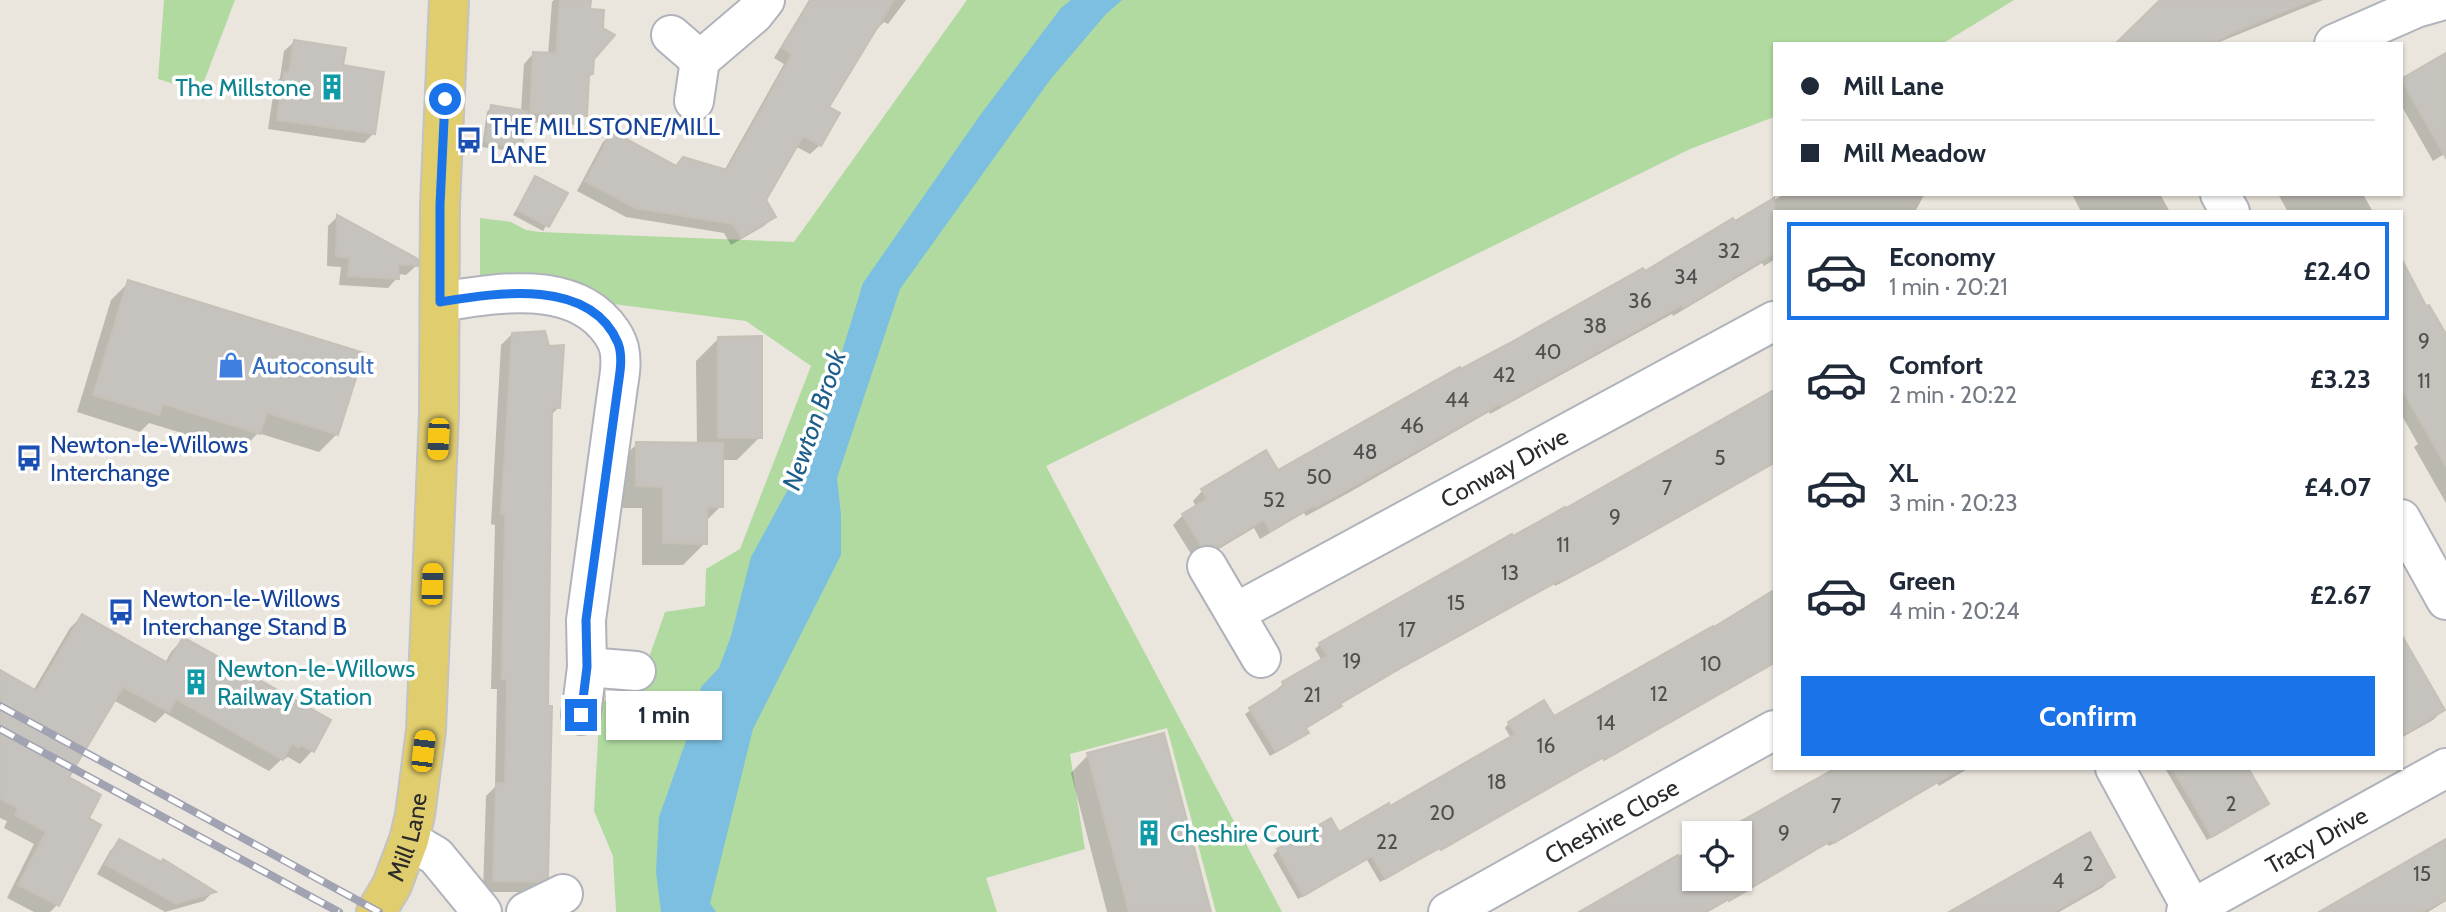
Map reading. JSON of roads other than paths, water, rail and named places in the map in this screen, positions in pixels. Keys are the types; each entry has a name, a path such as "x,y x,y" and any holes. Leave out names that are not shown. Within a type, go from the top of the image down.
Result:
{"main road":[{"name":"Mill Lane","path":"376,912 392,885 409,840 415,815 425,730 439,413 440,205 449,0"}],"street":[{"path":"694,101 700,60 754,14 765,0"},
{"path":"2338,42 2416,8 2444,0"},
{"path":"671,35 700,60"},
{"path":"440,302 539,293 562,298 597,315 618,344 621,359 586,620 587,667 581,715"},
{"name":"Conway Drive","path":"1235,613 1773,322"},
{"path":"2403,523 2446,600"},
{"path":"1207,566 1261,658"},
{"path":"587,667 636,671"},
{"name":"Cheshire Close","path":"1448,912 1773,731"},
{"name":"Tracy Drive","path":"2189,910 2446,768"},
{"path":"2116,770 2189,910"},
{"path":"409,840 436,856 480,911"},
{"path":"526,912 562,894"}],"water":[{"path":"1071,0 1122,0 1106,14 1050,80 900,289 837,478 841,555 753,729 710,903 716,912 661,912 656,872 659,817 697,710 701,687 719,668 731,636 751,557 815,440 863,283 981,114 1061,8"}],"railway":[{"path":"0,706 379,912"},
{"path":"0,729 339,912"}],"place":[{"name":"The Millstone","path":"332,87"},
{"name":"THE MILLSTONE/MILL LANE","path":"469,140"},
{"name":"Autoconsult","path":"231,365"},
{"name":"Newton-le-Willows Interchange","path":"29,458"},
{"name":"Newton-le-Willows Interchange Stand B","path":"121,612"},
{"name":"Newton-le-Willows Railway Station","path":"196,682"},
{"name":"Cheshire Court","path":"1149,833"}],"water label":[{"name":"Newton Brook","path":"814,420"}]}
